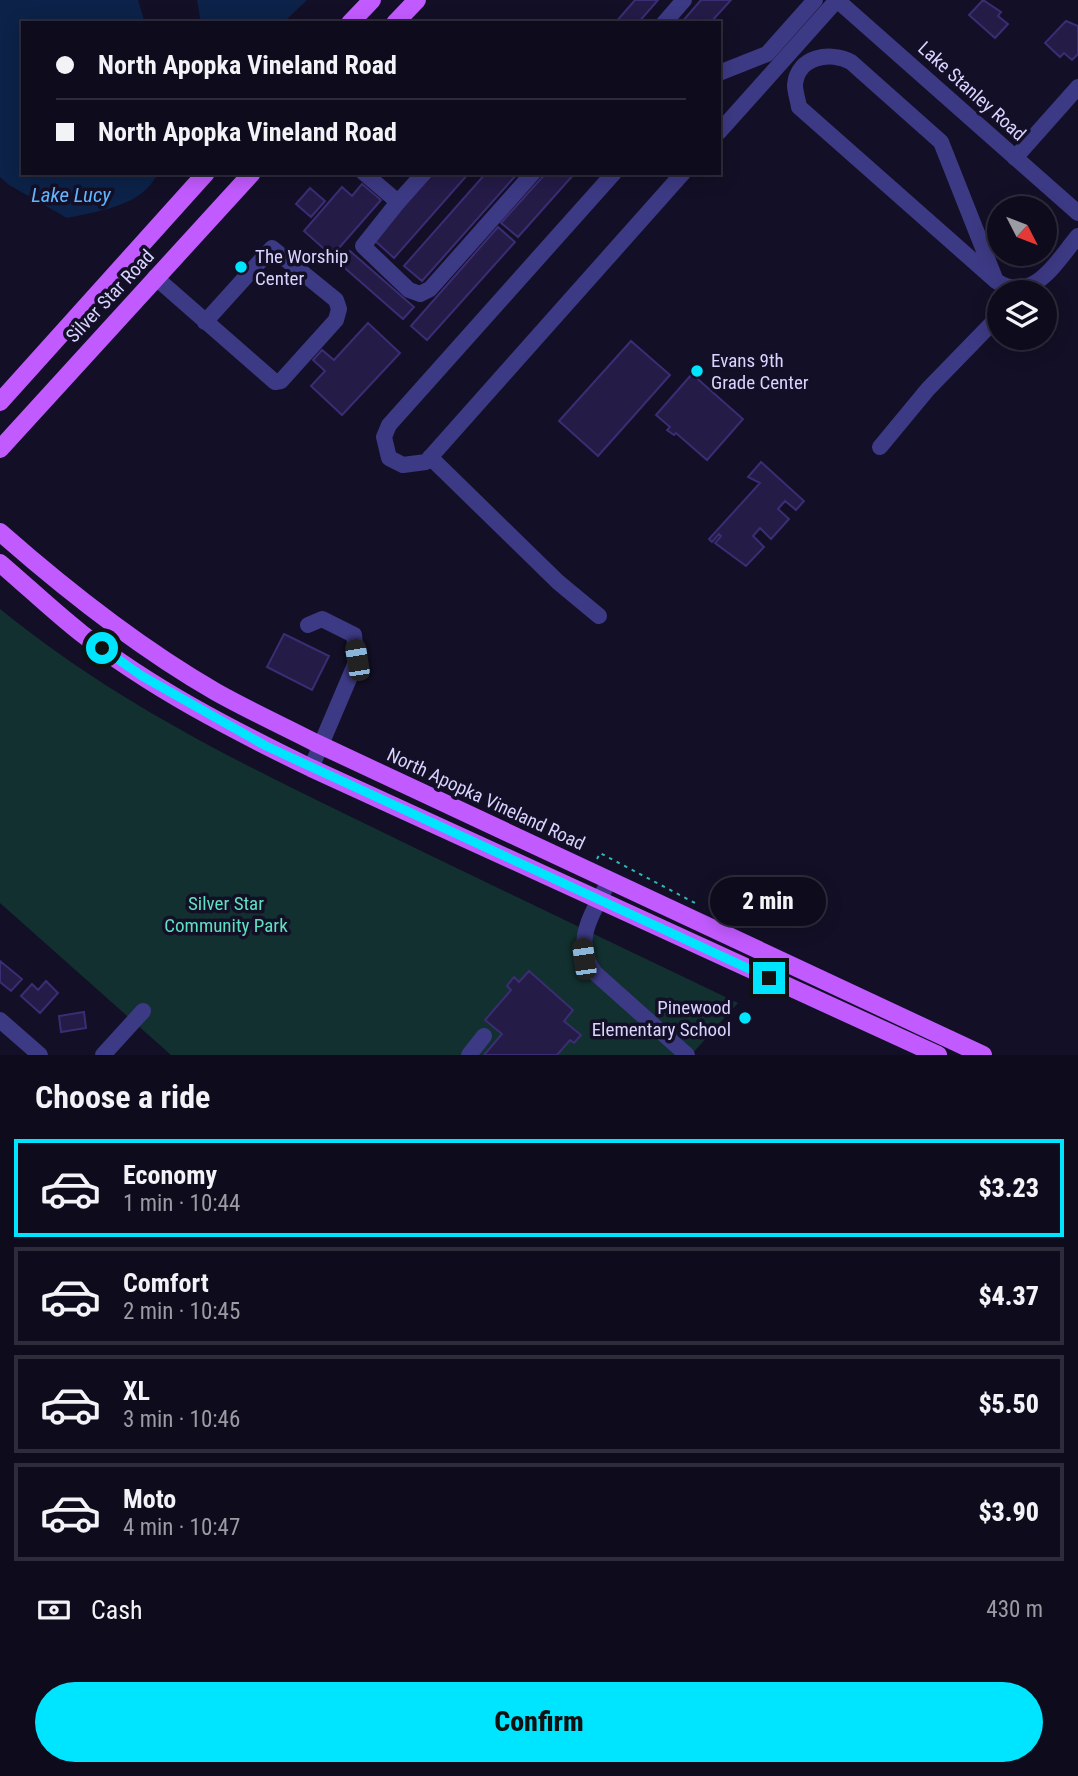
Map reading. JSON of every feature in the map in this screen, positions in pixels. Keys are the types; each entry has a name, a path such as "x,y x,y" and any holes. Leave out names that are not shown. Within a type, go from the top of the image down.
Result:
{"main road":[{"path":"352,21 372,0"},
{"path":"397,21 417,0"},
{"name":"Silver Star Road","path":"0,402 204,175"},
{"name":"Silver Star Road","path":"0,449 250,175"},
{"name":"North Apopka Vineland Road","path":"0,532 64,588 134,640 216,692 321,745 983,1055"},
{"path":"0,563 81,633 142,676 225,725 311,768 938,1055"}],"street":[{"path":"666,21 684,0"},
{"path":"721,72 767,54 815,0"},
{"path":"721,130 837,0"},
{"name":"Lake Stanley Road","path":"837,0 1078,214"},
{"path":"822,55 838,55 851,62 941,142 996,281 799,107 795,83 806,64 822,55"},
{"path":"1015,158 1078,87"},
{"path":"366,175 398,202"},
{"path":"422,175 363,246 409,290 420,294 430,289 531,175"},
{"path":"612,175 389,425 384,437 389,458 403,465 426,462 681,175"},
{"path":"1040,280 1078,236"},
{"path":"155,277 205,322 275,382 281,381 336,320 339,309 336,300 272,248 205,322"},
{"path":"880,447 928,389 987,328"},
{"path":"430,457 558,582 599,616"},
{"path":"308,625 322,619 354,635 357,660 311,768"},
{"path":"609,881 582,942 584,959 595,973 687,1055"},
{"path":"103,1055 143,1011"},
{"path":"0,1020 40,1055"},
{"path":"469,1055 484,1036"}],"path":[{"path":"595,865 600,853 703,907"}],"green space":[{"name":"Silver Star Community Park","path":"0,609 45,643 135,703 227,755 738,1003 691,1055 171,1055 0,903"}],"water":[{"name":"Lake Lucy","path":"0,0 138,0 144,21 21,21 21,175 157,175 151,184 142,193 119,205 67,218 9,185 0,177"},
{"path":"197,0 307,0 285,21 201,21"}],"building":[{"path":"635,0 658,0 640,21 617,21"},
{"path":"701,0 731,0 712,21 683,21"},
{"path":"983,0 1001,12 998,16 1008,24 995,38 969,15"},
{"path":"1066,21 1078,26 1078,54 1072,60 1064,53 1060,57 1045,43"},
{"path":"431,175 467,175 394,258 374,240"},
{"path":"484,175 516,175 422,281 404,266"},
{"path":"544,175 573,175 518,237 501,223"},
{"path":"362,184 381,200 332,256 304,231 342,187 352,196"},
{"path":"310,188 325,201 311,217 296,204"},
{"path":"498,227 515,242 427,340 411,326"},
{"path":"350,251 414,307 403,319 339,263"},
{"path":"368,323 400,353 342,415 311,386 325,371 313,360 322,350 334,360"},
{"path":"631,341 670,375 598,456 559,421"},
{"path":"692,374 743,419 707,460 676,433 674,435 667,430 670,427 656,415"},
{"path":"761,462 804,501 796,510 785,501 778,509 789,519 771,539 760,528 753,536 764,547 746,566 715,543 721,536 719,534 712,542 709,539 760,483 748,477"},
{"path":"284,634 329,656 312,690 267,667"},
{"path":"0,961 22,979 11,991 0,982"},
{"path":"529,971 573,1010 564,1021 581,1035 574,1043 570,1040 557,1055 484,1055 502,1034 485,1020 511,990 507,986 514,977 519,982"},
{"path":"46,981 58,993 40,1013 21,996 32,984 38,990"},
{"path":"84,1012 86,1028 61,1032 59,1016"}],"place":[{"name":"The Worship Center","path":"241,267"},
{"name":"Evans 9th Grade Center","path":"697,371"},
{"name":"Pinewood Elementary School","path":"745,1018"}],"route":[{"path":"102,648 142,676 266,746 769,978"}]}
